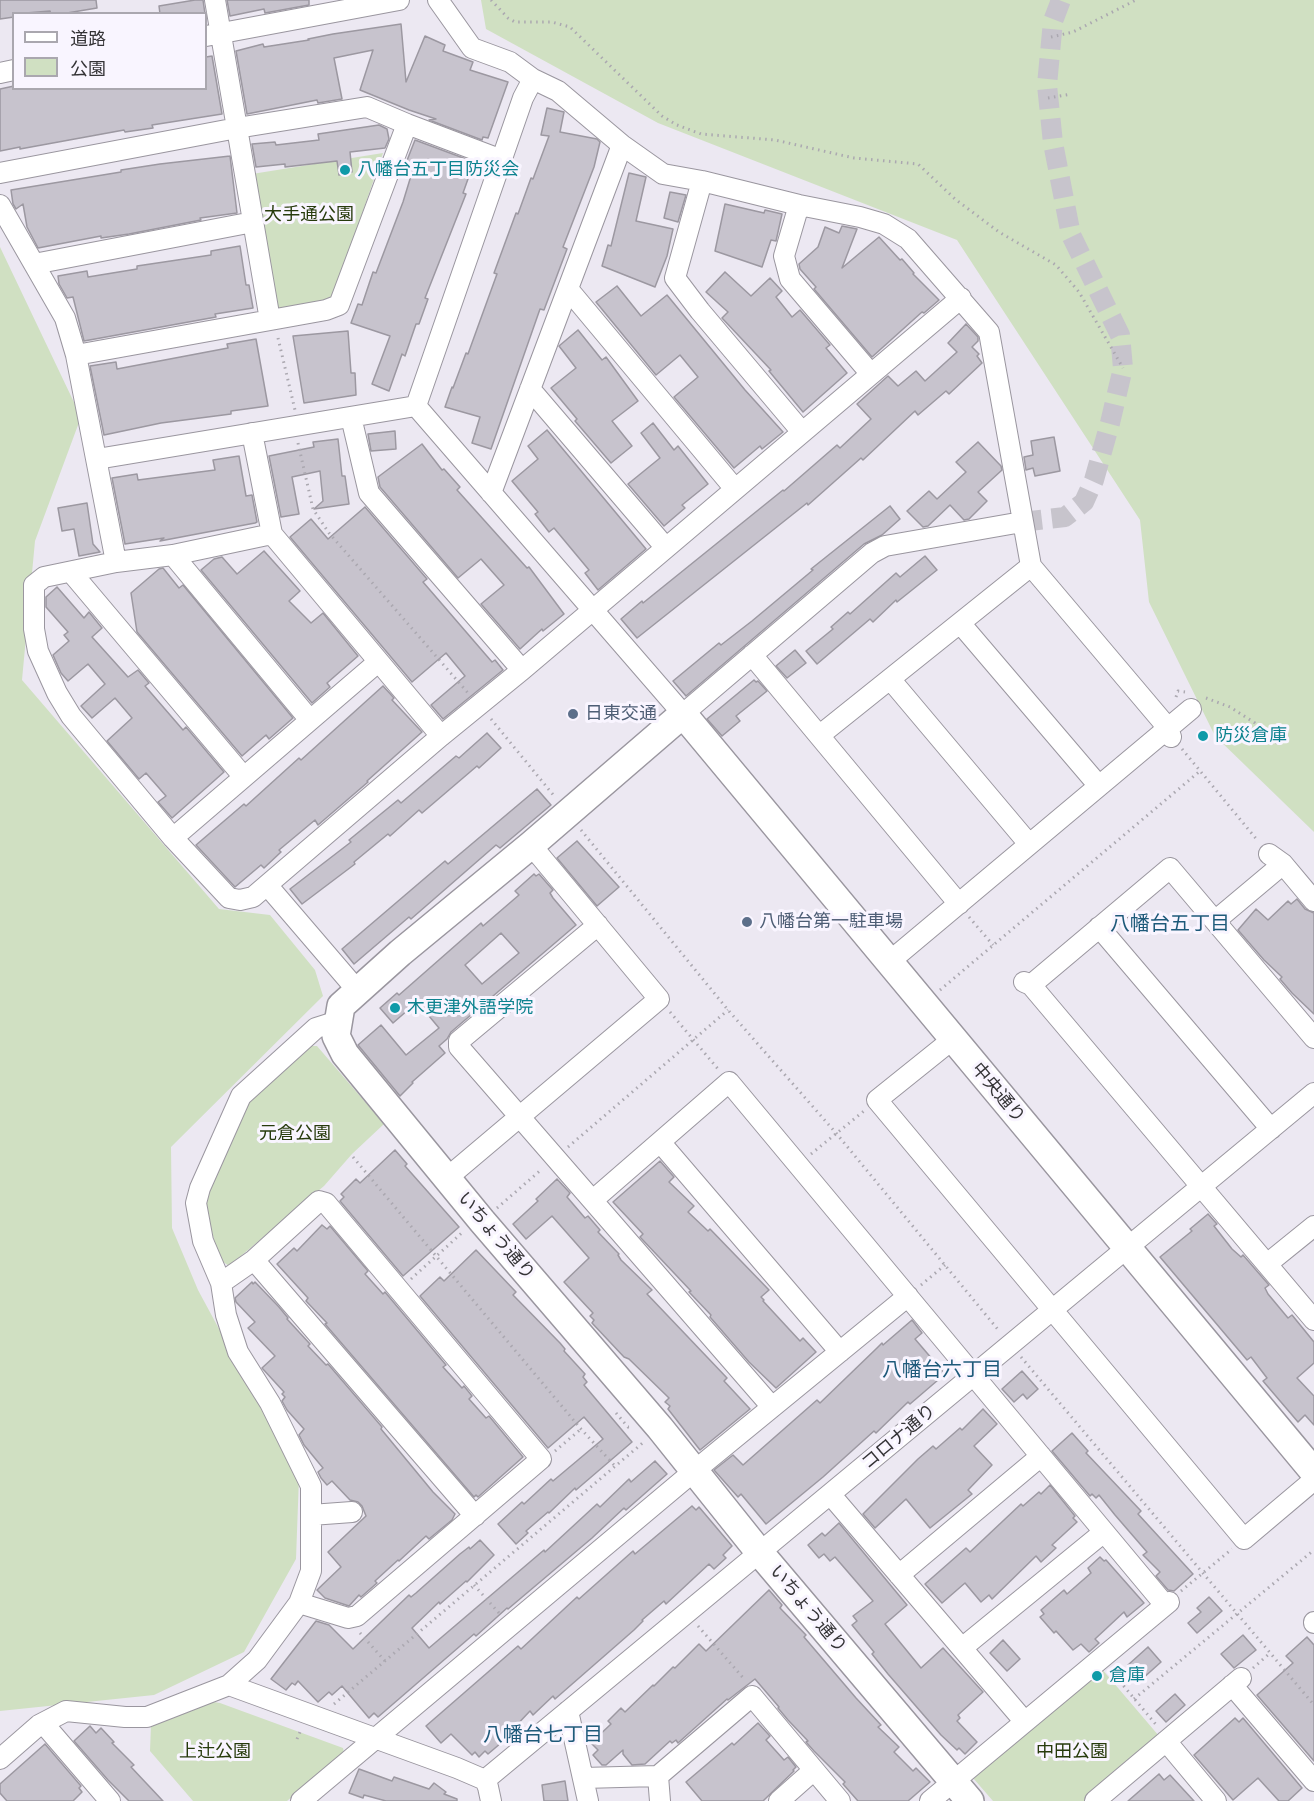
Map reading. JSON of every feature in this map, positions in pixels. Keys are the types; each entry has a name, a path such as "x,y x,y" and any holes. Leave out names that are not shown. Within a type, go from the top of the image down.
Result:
{"street":[{"path":"215,0 213,35 237,128 272,320"},
{"path":"213,35 399,0"},
{"path":"438,0 472,48 510,62 533,79 558,91 622,144 663,174 702,180 884,224 908,239 989,332 1031,566 1169,732"},
{"path":"416,406 523,98 533,79"},
{"path":"0,173 237,128 367,107 502,160"},
{"path":"76,355 326,310 339,305 407,124"},
{"path":"491,493 622,144"},
{"path":"702,180 675,278 802,432"},
{"path":"0,205 65,318 76,355 116,562"},
{"path":"799,205 784,255 790,279 871,374"},
{"path":"34,264 253,222"},
{"path":"568,289 735,489"},
{"path":"272,534 172,555 116,562 44,577 34,585 34,629 38,651 57,693 71,716 173,838 229,898 240,900 253,897 477,704 522,670 961,298"},
{"path":"530,389 666,548"},
{"path":"97,459 416,406"},
{"path":"416,406 594,609 682,714"},
{"path":"351,417 369,493 522,670"},
{"path":"252,433 272,534 441,736"},
{"path":"0,1759 44,1723 66,1711 147,1717 229,1685 257,1660 298,1603 311,1571 311,1486 270,1403 238,1352 226,1315 221,1283 203,1241 196,1203 200,1188 241,1095 316,1028 338,1021 341,1006 357,990 531,845 872,553 885,546 1022,522"},
{"path":"172,555 310,720"},
{"path":"820,735 1031,566"},
{"path":"71,572 243,776"},
{"path":"960,623 1099,786"},
{"path":"753,655 959,904"},
{"path":"173,838 378,662"},
{"path":"890,679 1029,844"},
{"path":"889,962 1099,786 1169,732 1196,700"},
{"name":"中央通り","path":"682,714 1314,1472"},
{"path":"447,1178 660,999 531,845"},
{"path":"1215,921 1276,859 1314,901"},
{"path":"1314,1038 1170,868 1028,983 1314,1320"},
{"path":"267,885 357,990"},
{"path":"598,926 459,1041 459,1047 772,1407"},
{"path":"1099,927 1271,1129"},
{"name":"いちょう通り","path":"338,1021 336,1036 345,1054 447,1178 474,1225 652,1419 760,1553 961,1791"},
{"path":"953,1039 877,1100 1244,1539 1314,1480"},
{"path":"593,1200 729,1083 1104,1532 1167,1604 1103,1663 1025,1722 961,1791 930,1801"},
{"name":"コロナ通り","path":"485,1780 1314,1093"},
{"path":"660,1142 840,1352"},
{"path":"221,1283 254,1260 319,1201 326,1203 541,1459 357,1616 348,1618 298,1603"},
{"path":"1267,1264 1314,1226"},
{"path":"254,1260 475,1516"},
{"path":"301,1801 693,1472 908,1296"},
{"path":"899,1575 1041,1456"},
{"path":"830,1494 1025,1722"},
{"path":"311,1515 352,1512"},
{"path":"962,1648 1104,1532"},
{"path":"1097,1800 1236,1682 1314,1782"},
{"path":"229,1685 485,1780 491,1801"},
{"path":"583,1778 658,1776 752,1696 840,1801"},
{"path":"568,1711 588,1801"},
{"path":"44,1723 110,1801"},
{"path":"1167,1740 1216,1801"},
{"path":"779,1801 814,1770"},
{"path":"658,1776 660,1801"}],"path":[{"path":"491,0 515,22 552,22 570,27 662,116 677,125 701,134 775,140 854,158 918,164 955,199 999,232 1056,265 1079,292 1123,368"},
{"path":"1051,37 1073,32 1136,0"},
{"path":"1048,98 1071,94"},
{"path":"272,320 296,417 295,426 313,509 329,533 559,802"},
{"path":"1276,859 1169,732 1178,691 1196,700 1230,707 1255,723 1279,745"},
{"path":"933,996 1200,771"},
{"path":"577,825 728,1010 836,1133 1010,1345 1314,1705"},
{"path":"959,904 993,945"},
{"path":"660,999 729,1083"},
{"path":"405,1284 728,1010"},
{"path":"798,1164 877,1100"},
{"path":"353,1157 581,1429 615,1466"},
{"path":"908,1296 945,1265"},
{"path":"549,1456 581,1429"},
{"path":"332,1706 648,1438"},
{"path":"1167,1604 1244,1539"},
{"path":"1134,1699 1314,1550"},
{"path":"474,1585 506,1620"},
{"path":"696,1623 750,1686"},
{"path":"355,1627 385,1661"},
{"path":"1103,1663 1167,1740"},
{"path":"297,1739 300,1732"},
{"path":"1062,1760 1070,1753"}],"green space":[{"path":"481,0 1314,0 1314,832 1215,736 1149,602 1140,520 957,240 658,123 486,29"},
{"name":"大手通公園","path":"383,153 333,298 275,311 252,174"},
{"path":"0,247 81,417 35,541 22,680 219,909 270,915 315,970 323,996 171,1147 172,1228 198,1290 299,1477 296,1559 244,1652 154,1695 0,1711"},
{"name":"元倉公園","path":"311,1046 317,1046 384,1124 352,1154 324,1186 229,1266 219,1259 204,1201 249,1097"},
{"name":"中田公園","path":"1101,1668 1159,1736 1084,1801 993,1801 973,1778"},
{"name":"上辻公園","path":"207,1701 220,1703 343,1748 344,1753 287,1801 193,1801 150,1751 151,1725"}],"building":[{"path":"0,0 96,0 97,8 73,12 12,12 12,17 0,19"},
{"path":"203,0 205,12 160,12 159,6"},
{"path":"227,0 309,0 309,5 265,13 264,9 230,16"},
{"path":"401,24 406,82 425,36 445,45 443,51 473,62 470,70 508,82 488,138 483,137 482,140 429,120 436,119 360,90 373,50 334,58 342,99 318,103 317,100 247,114 236,51 263,44 264,47"},
{"path":"212,56 222,114 152,125 153,128 125,132 124,130 0,151 0,89 12,86 12,90 207,90 207,57"},
{"path":"547,108 564,112 560,132 597,139 600,142 594,167 563,247 567,249 544,310 540,309 491,449 472,443 480,417 445,407 466,353 468,354 516,213 518,214 549,136 541,135"},
{"path":"379,125 387,129 389,139 385,148 350,152 352,172 339,175 337,161 285,167 285,164 256,167 252,144 275,142 276,145 319,140 318,134"},
{"path":"415,140 474,162 463,193 466,194 425,298 428,299 419,324 416,324 405,356 402,354 389,391 372,384 390,336 351,323 358,304 362,305 373,272 376,273 403,202 414,166 406,163"},
{"path":"230,156 237,213 200,218 201,220 129,234 101,238 101,236 38,248 27,227 23,204 16,209 13,204 11,190 121,172 121,170"},
{"path":"629,173 646,177 636,221 673,229 667,256 655,287 602,266 608,245 611,246"},
{"path":"670,192 686,195 678,222 664,218"},
{"path":"725,204 764,213 765,210 782,214 776,241 771,240 762,267 715,251"},
{"path":"842,226 857,229 842,268 879,237 939,300 924,313 922,312 872,357 814,289 816,287 800,269 799,264 818,247 825,227 839,233"},
{"path":"240,246 246,285 249,285 253,308 215,314 216,317 84,341 73,297 67,298 59,284 58,276 87,271 88,277 137,269 137,266 211,255 211,251"},
{"path":"725,272 751,296 770,278 782,291 776,297 792,317 800,310 830,345 826,348 847,373 803,412 769,371 771,370 722,318 728,312 706,292"},
{"path":"617,286 641,316 667,295 745,390 783,432 762,449 760,446 734,468 674,397 698,377 680,355 656,375 596,302"},
{"path":"966,324 978,337 978,341 972,347 979,354 977,356 982,363 949,394 946,391 918,415 915,411 863,460 861,458 808,505 807,503 637,638 621,619 784,491 837,445 840,448 871,419 857,404 888,376 898,386 916,371 925,381 957,352 948,343"},
{"path":"578,330 602,360 606,357 638,401 612,421 632,446 611,463 575,421 577,419 551,388 576,368 559,346"},
{"path":"348,331 351,373 355,373 356,395 304,403 293,336"},
{"path":"256,339 268,406 231,411 231,414 161,423 104,435 90,366 116,362 117,369 228,348 227,344"},
{"path":"653,423 674,450 678,446 708,484 682,505 685,508 664,526 628,484 660,458 641,433"},
{"path":"547,430 646,549 598,590 585,573 589,570 554,528 549,532 535,514 538,512 512,481 538,459 528,446"},
{"path":"395,431 396,449 371,451 368,434"},
{"path":"1054,437 1060,471 1035,476 1033,468 1026,470 1024,457 1033,455 1031,441"},
{"path":"338,439 342,476 345,476 349,504 314,509 323,501 320,471 292,477 299,514 281,517 269,456 314,447 313,442"},
{"path":"978,442 1001,466 1002,470 978,492 987,501 969,519 964,520 950,505 928,526 923,527 907,511 929,491 937,499 966,472 956,462"},
{"path":"422,444 442,470 444,469 460,487 457,490 527,568 529,567 564,614 543,631 542,629 520,649 481,604 504,585 481,559 458,578 380,487 378,477"},
{"path":"239,456 246,496 252,495 257,522 160,541 164,538 125,544 112,478 137,474 138,480 215,470 213,460"},
{"path":"87,503 93,544 100,552 79,556 74,529 62,531 58,508"},
{"path":"890,506 900,519 882,535 864,544 686,696 673,681 719,643 721,645 752,621 813,570 811,569"},
{"path":"365,507 427,579 423,582 492,662 495,660 503,670 443,719 431,705 465,676 446,653 412,682 290,537 311,519 328,539"},
{"path":"264,551 300,591 289,601 311,623 323,613 358,656 327,683 330,687 312,703 201,570 214,559 222,557 237,574"},
{"path":"925,556 937,570 897,602 896,600 873,622 870,619 817,664 806,651 833,629 831,627 848,612 850,614 896,573 900,577"},
{"path":"163,568 179,588 183,585 293,718 269,739 266,735 242,756 137,632 131,593"},
{"path":"57,587 84,618 89,612 102,628 92,637 128,677 138,670 149,683 145,686 183,730 186,727 224,772 172,818 158,802 166,796 146,773 139,779 107,741 132,718 115,698 92,718 81,706 105,684 88,664 68,681 61,673 53,655 69,641 64,635 68,632 46,607 46,597"},
{"path":"795,650 806,663 787,678 776,666"},
{"path":"754,680 758,681 767,691 736,716 740,721 722,736 707,719"},
{"path":"383,686 394,698 392,700 422,732 318,825 315,820 279,850 281,852 264,868 261,865 235,887 196,845 244,804 246,806 299,758 301,760"},
{"path":"487,733 501,748 422,813 419,810 390,836 388,834 354,862 355,864 302,904 290,889 351,842 349,840 398,800 401,803"},
{"path":"537,789 551,805 500,848 496,845 411,919 409,917 354,964 342,949 445,861 448,864"},
{"path":"577,841 619,887 597,906 557,858"},
{"path":"534,874 536,876 539,874 553,890 550,893 553,898 576,925 451,1032 439,1046 445,1053 412,1082 400,1096 358,1045 381,1025 406,1055 439,1028 419,1004 416,1003 393,1023 380,1008 397,993 399,995 481,923 483,926 519,895 515,891","holes":["501,933 519,953 482,984 465,965"]},
{"path":"1297,899 1305,909 1314,913 1314,1014 1292,993 1280,979 1282,977 1238,930 1256,909 1268,920 1288,901 1291,904"},
{"path":"395,1150 407,1164 405,1166 459,1227 403,1276 340,1201 344,1197 341,1194 356,1179 360,1183"},
{"path":"660,1161 674,1177 669,1182 694,1206 688,1212 708,1231 710,1229 769,1290 761,1297 763,1301 800,1341 803,1338 816,1352 776,1388 749,1362 689,1292 691,1291 640,1237 643,1234 613,1202"},
{"path":"557,1179 570,1193 567,1197 585,1218 588,1216 600,1230 598,1232 619,1254 621,1260 652,1290 647,1294 727,1378 724,1381 750,1409 700,1450 668,1409 670,1406 665,1402 669,1398 629,1359 624,1357 592,1323 594,1320 590,1316 593,1313 564,1282 589,1258 552,1216 526,1239 513,1224"},
{"path":"1208,1214 1217,1224 1214,1226 1232,1249 1241,1257 1243,1255 1269,1285 1265,1288 1268,1294 1288,1318 1292,1315 1314,1342 1314,1363 1297,1378 1314,1396 1314,1425 1305,1415 1298,1422 1263,1381 1267,1378 1251,1357 1247,1360 1160,1257 1192,1231 1190,1229"},
{"path":"322,1225 327,1229 330,1226 368,1271 365,1274 383,1294 385,1292 446,1365 443,1367 462,1388 464,1386 472,1396 469,1399 486,1418 489,1416 523,1457 478,1497 476,1495 474,1497 325,1324 327,1323 306,1301 308,1298 277,1264 294,1248 297,1251"},
{"path":"476,1250 516,1292 513,1295 565,1349 564,1351 585,1374 583,1377 587,1382 584,1385 632,1442 526,1531 528,1533 516,1544 498,1524 522,1502 524,1504 551,1479 553,1481 603,1439 584,1417 548,1448 420,1296 440,1277 444,1281"},
{"path":"252,1282 253,1284 255,1282 279,1307 310,1344 308,1346 326,1365 328,1364 433,1492 455,1514 452,1520 429,1539 426,1536 398,1560 375,1581 377,1583 361,1597 359,1595 349,1606 325,1598 317,1590 341,1567 328,1552 366,1516 358,1502 350,1500 332,1481 327,1485 321,1478 318,1472 323,1468 304,1445 299,1435 304,1429 282,1401 285,1397 282,1394 284,1392 262,1368 275,1356 248,1328 255,1322 235,1298"},
{"path":"912,1320 922,1333 915,1339 945,1374 910,1404 908,1402 876,1433 874,1431 766,1524 741,1494 738,1497 714,1470 733,1455 743,1465 817,1400 820,1403 882,1343 883,1345"},
{"path":"1022,1371 1038,1389 1027,1399 1023,1394 1014,1402 1002,1389"},
{"path":"983,1409 997,1424 974,1446 992,1465 968,1490 972,1494 930,1528 906,1499 875,1528 863,1514 918,1459 933,1446 936,1449 960,1428 962,1430"},
{"path":"1072,1433 1088,1451 1086,1453 1141,1511 1138,1514 1193,1574 1174,1591 1168,1590 1156,1576 1160,1572 1143,1555 1147,1552 1099,1495 1096,1498 1092,1494 1090,1496 1052,1451"},
{"path":"655,1461 667,1474 378,1717 374,1713 369,1718 342,1686 332,1695 329,1692 318,1702 298,1681 295,1685 292,1683 286,1690 271,1679 316,1621 329,1625 353,1649 409,1595 411,1597 460,1554 480,1540 494,1555 467,1582 440,1604 439,1602 412,1628 429,1648 544,1550 545,1552 597,1504 600,1507 629,1479 631,1482"},
{"path":"1050,1485 1075,1516 1073,1518 1077,1522 1052,1545 1056,1548 1041,1562 1036,1556 992,1599 989,1595 981,1602 965,1583 942,1603 925,1584 966,1548 970,1552 1021,1504 1023,1506"},
{"path":"692,1506 696,1510 699,1507 732,1546 723,1555 726,1558 714,1569 709,1564 666,1604 664,1601 555,1699 553,1696 533,1715 530,1711 512,1730 514,1732 488,1754 485,1751 479,1757 475,1752 472,1755 451,1734 441,1743 426,1726 518,1646 521,1649 577,1597 579,1599 633,1551 635,1554"},
{"path":"839,1523 907,1605 885,1624 921,1668 943,1648 983,1692 958,1715 960,1718 957,1721 977,1742 965,1754 959,1748 957,1750 941,1735 888,1674 852,1625 857,1621 853,1616 873,1601 835,1557 830,1561 824,1554 819,1558 808,1545 822,1533 825,1536"},
{"path":"1100,1557 1106,1560 1144,1603 1127,1617 1124,1612 1095,1639 1099,1643 1089,1652 1081,1644 1073,1650 1040,1617 1044,1614 1041,1610 1064,1590 1067,1594 1091,1573 1088,1568"},
{"path":"769,1590 782,1605 780,1608 806,1635 804,1637 881,1725 878,1727 899,1747 894,1752 913,1771 916,1768 930,1782 908,1801 858,1801 843,1784 845,1782 806,1742 808,1741 755,1679 727,1699 678,1743 676,1740 672,1743 670,1741 645,1764 632,1765 623,1754 623,1750 606,1765 602,1765 593,1755 598,1750 591,1743 611,1724 608,1721 621,1708 625,1712 699,1644 706,1651"},
{"path":"1209,1597 1222,1611 1197,1633 1188,1623 1201,1612 1197,1608"},
{"path":"1243,1635 1256,1650 1234,1668 1221,1654"},
{"path":"1307,1637 1314,1645 1314,1761 1257,1695 1293,1663 1286,1656"},
{"path":"1003,1640 1020,1659 1007,1671 990,1653"},
{"path":"1148,1647 1161,1662 1141,1680 1128,1665"},
{"path":"1175,1694 1185,1705 1166,1722 1156,1711"},
{"path":"1235,1718 1239,1722 1243,1718 1302,1788 1288,1801 1279,1801 1258,1778 1233,1800 1194,1755"},
{"path":"758,1723 770,1736 766,1740 784,1760 788,1757 796,1767 794,1771 763,1801 702,1801 686,1782 732,1743 734,1745"},
{"path":"90,1726 96,1733 101,1728 134,1765 131,1767 163,1801 129,1801 108,1780 74,1741"},
{"path":"45,1744 81,1786 79,1788 82,1792 73,1801 7,1801 0,1793 0,1784"},
{"path":"359,1769 392,1781 394,1777 429,1789 434,1783 446,1792 444,1794 457,1801 386,1801 364,1795 363,1798 349,1793"},
{"path":"1159,1774 1164,1780 1170,1775 1194,1801 1128,1801"},
{"path":"565,1781 568,1801 544,1801 542,1785"}],"tunnel":[{"path":"1022,522 1065,517 1084,502 1094,480 1123,368 1120,335 1071,235 1053,143 1047,85 1053,21 1061,0"}],"place":[{"name":"八幡台五丁目防災会","path":"345,170"},
{"name":"日東交通","path":"573,714"},
{"name":"防災倉庫","path":"1203,736"},
{"name":"八幡台第一駐車場","path":"747,922"},
{"name":"木更津外語学院","path":"395,1008"},
{"name":"倉庫","path":"1097,1676"}],"district":[{"name":"八幡台五丁目","path":"1170,924"},
{"name":"八幡台六丁目","path":"942,1370"},
{"name":"八幡台七丁目","path":"543,1735"}]}
